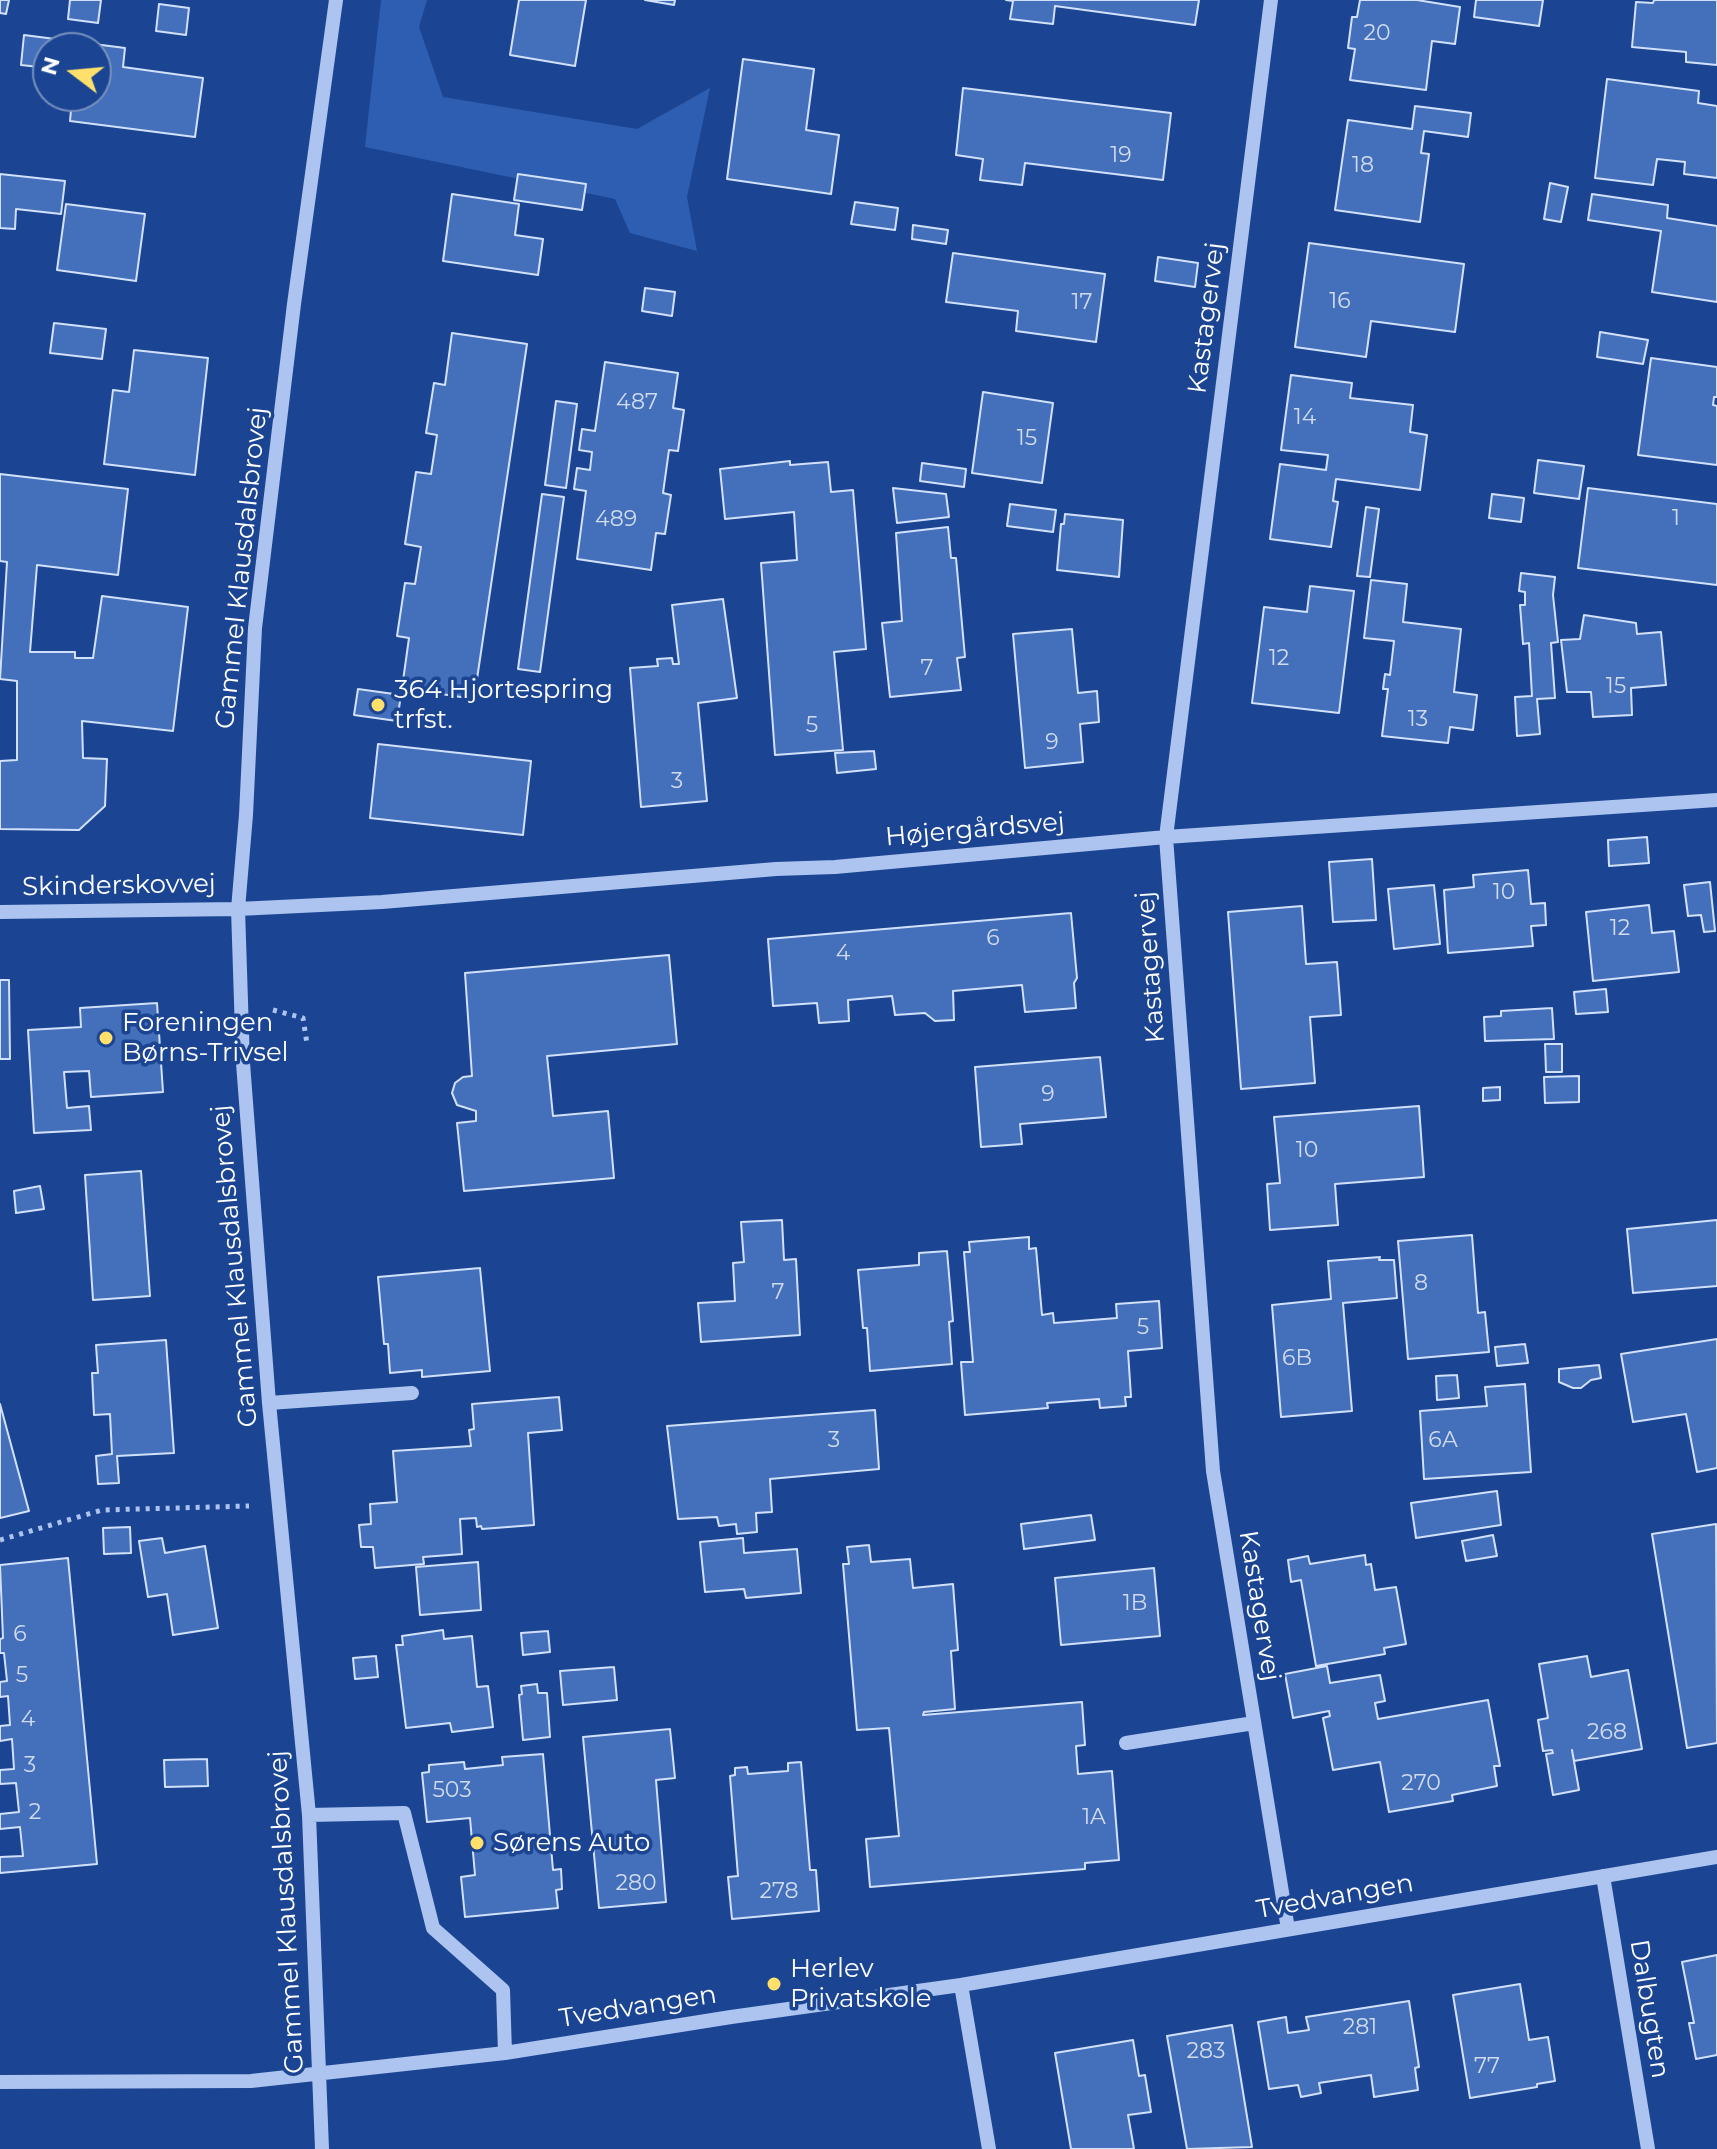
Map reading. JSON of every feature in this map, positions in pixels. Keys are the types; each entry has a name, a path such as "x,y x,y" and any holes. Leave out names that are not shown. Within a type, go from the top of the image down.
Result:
{"street":[{"name":"Gammel Klausdalsbrovej","path":"322,2149 309,1815 269,1403 243,1063 238,909 255,628 294,304 336,0"},
{"name":"Kastagervej","path":"1271,0 1166,837 1213,1471 1288,1929"},
{"name":"Højergårdsvej","path":"238,909 382,902 776,869 835,867 1166,837 1717,800"},
{"name":"Skinderskovvej","path":"0,912 238,909"},
{"path":"269,1403 412,1393"},
{"path":"1126,1743 1254,1723"},
{"path":"309,1815 404,1813 433,1928 503,1990 505,2053"},
{"name":"Tvedvangen","path":"0,2082 251,2081 505,2053 961,1985 1717,1857"},
{"name":"Dalbugten","path":"1603,1876 1648,2149"},
{"path":"961,1985 989,2149"}],"path":[{"path":"241,1001 303,1018 307,1044"},
{"path":"0,1540 102,1510 278,1506"}],"shaded area":[{"path":"381,0 427,0 419,27 443,97 637,129 710,88 687,197 697,251 630,233 615,199 365,147"}],"building":[{"path":"0,0 9,0 6,14 0,13"},
{"path":"70,0 101,0 98,23 68,19"},
{"path":"519,0 586,0 575,66 510,55"},
{"path":"645,0 675,0 674,5"},
{"path":"1006,0 1199,0 1195,25 1055,6 1053,24 1010,19 1013,1"},
{"path":"1360,0 1417,0 1460,7 1455,44 1432,41 1426,90 1350,80 1355,49 1348,48 1352,17 1357,17"},
{"path":"1476,0 1543,0 1539,26 1474,17"},
{"path":"1654,0 1717,0 1717,65 1686,62 1686,52 1632,47 1636,2 1653,3"},
{"path":"159,4 189,8 186,35 156,31"},
{"path":"24,35 32,36 32,66 21,65"},
{"path":"112,46 125,48 123,67 203,78 195,137 70,121 71,112 112,112"},
{"path":"743,59 814,69 806,130 839,135 831,194 727,179"},
{"path":"1607,79 1699,91 1698,103 1717,106 1717,178 1684,174 1685,162 1657,159 1653,185 1595,178"},
{"path":"963,88 1171,113 1163,180 1025,163 1022,185 980,180 983,159 956,155"},
{"path":"1415,106 1471,113 1468,137 1424,131 1421,153 1429,154 1420,222 1335,210 1348,120 1412,129"},
{"path":"0,174 65,181 61,214 16,209 15,229 0,228"},
{"path":"518,174 586,184 582,210 514,200"},
{"path":"1550,183 1568,187 1561,222 1544,219"},
{"path":"452,194 519,204 515,235 543,239 538,275 443,261"},
{"path":"1592,194 1668,205 1667,218 1717,226 1717,302 1652,292 1661,231 1588,220"},
{"path":"855,202 898,208 895,230 851,224"},
{"path":"66,204 145,214 136,281 57,270"},
{"path":"913,225 948,230 946,244 912,239"},
{"path":"1309,243 1464,264 1455,332 1371,321 1366,357 1295,347"},
{"path":"953,253 1105,274 1096,342 1016,331 1018,311 946,302"},
{"path":"1158,257 1198,263 1195,287 1155,281"},
{"path":"645,288 675,292 672,316 642,311"},
{"path":"54,323 106,329 102,359 50,353"},
{"path":"1600,332 1648,340 1643,364 1597,357"},
{"path":"452,333 527,344 474,699 402,688 409,638 397,636 405,583 415,584 421,547 405,544 416,472 431,474 437,435 426,433 434,383 445,385"},
{"path":"134,350 208,358 195,475 104,464 113,390 129,392"},
{"path":"1651,358 1717,367 1717,397 1714,397 1713,405 1717,406 1717,465 1638,455"},
{"path":"605,362 678,373 673,408 684,410 678,451 669,450 663,493 671,495 665,534 656,533 651,570 577,559 586,491 574,489 577,468 590,470 592,452 579,450 582,429 595,431"},
{"path":"1291,375 1352,383 1350,398 1413,405 1410,432 1427,435 1420,490 1336,479 1333,501 1338,502 1331,547 1270,539 1280,464 1326,470 1328,455 1281,450"},
{"path":"983,392 1053,403 1042,483 972,473"},
{"path":"556,401 577,404 566,488 545,485"},
{"path":"1538,460 1584,466 1579,499 1534,493"},
{"path":"790,461 790,465 828,462 831,492 853,490 866,649 834,652 843,750 775,755 761,563 797,560 794,512 725,519 720,469"},
{"path":"922,463 966,469 964,487 920,481"},
{"path":"0,474 128,489 118,575 37,565 30,652 75,652 75,658 93,658 102,596 188,607 173,731 82,721 83,758 107,759 105,806 79,830 0,829 0,761 17,760 17,681 0,679 7,562 0,561"},
{"path":"893,488 946,494 949,517 897,523"},
{"path":"1588,488 1717,504 1717,585 1578,568"},
{"path":"542,494 564,497 540,672 518,669"},
{"path":"1492,494 1524,498 1521,522 1489,518"},
{"path":"1010,504 1056,510 1053,532 1007,526"},
{"path":"1366,507 1379,509 1370,577 1357,576"},
{"path":"1065,514 1123,520 1119,577 1057,570 1061,524 1064,524"},
{"path":"948,527 951,558 956,558 965,657 957,658 961,690 890,697 882,623 902,621 896,533"},
{"path":"1521,573 1555,577 1553,595 1558,642 1551,643 1555,698 1537,699 1540,734 1517,736 1515,697 1532,696 1529,643 1523,644 1520,605 1525,605 1525,592 1519,591"},
{"path":"1371,580 1407,584 1403,622 1461,629 1454,692 1477,695 1473,730 1450,727 1448,743 1382,736 1388,689 1383,689 1385,674 1390,675 1394,641 1364,638"},
{"path":"1310,586 1354,591 1339,713 1252,703 1264,607 1307,612"},
{"path":"723,599 737,698 698,703 707,801 641,807 630,668 658,666 657,659 672,658 673,664 679,664 672,605"},
{"path":"1584,615 1636,623 1637,634 1661,632 1666,685 1631,688 1632,715 1593,717 1591,692 1567,692 1561,640 1580,639"},
{"path":"1072,629 1078,693 1097,691 1099,722 1080,724 1083,762 1025,768 1013,634"},
{"name":"364 Hjortespring trfst.","path":"358,689 401,695 397,721 354,715"},
{"path":"378,744 531,761 523,835 370,818"},
{"path":"874,751 876,769 837,773 835,753"},
{"path":"1647,837 1649,863 1609,866 1608,840"},
{"path":"1372,859 1376,920 1333,922 1329,862"},
{"path":"1528,870 1531,904 1545,903 1546,925 1531,926 1533,946 1448,953 1444,890 1474,887 1473,875"},
{"path":"1710,882 1715,931 1704,932 1701,915 1688,916 1684,885"},
{"path":"1434,885 1440,944 1394,949 1388,889"},
{"path":"1649,905 1652,933 1674,931 1679,972 1593,981 1586,912"},
{"path":"1302,906 1306,964 1337,962 1341,1015 1310,1017 1315,1083 1241,1089 1228,912"},
{"path":"1071,913 1077,978 1074,983 1076,1008 1025,1012 1022,985 953,991 954,1020 935,1021 925,1013 895,1015 892,996 848,1000 849,1021 819,1023 817,1003 773,1006 768,939"},
{"path":"669,955 677,1044 547,1056 553,1116 608,1111 614,1178 464,1191 457,1123 476,1121 476,1111 457,1105 452,1093 455,1083 463,1077 472,1076 465,973"},
{"path":"0,980 9,980 10,1059 0,1059"},
{"path":"1606,989 1608,1012 1576,1014 1574,992"},
{"path":"157,1003 163,1092 91,1097 89,1071 64,1072 67,1108 89,1106 91,1130 34,1133 28,1030 81,1027 80,1008"},
{"path":"1552,1008 1554,1039 1485,1041 1484,1017 1501,1016 1501,1011"},
{"path":"1545,1044 1562,1044 1562,1072 1546,1072"},
{"path":"1100,1057 1106,1117 1020,1124 1022,1144 981,1147 975,1067"},
{"path":"1579,1076 1579,1102 1545,1103 1544,1077"},
{"path":"1500,1087 1500,1100 1483,1101 1483,1088"},
{"path":"1419,1106 1424,1177 1335,1184 1338,1225 1270,1230 1267,1184 1280,1183 1274,1117"},
{"path":"141,1171 150,1296 93,1300 85,1175"},
{"path":"40,1186 44,1209 16,1213 14,1191"},
{"path":"782,1220 784,1260 796,1259 800,1335 701,1342 698,1303 735,1301 733,1263 744,1262 741,1222"},
{"path":"1717,1220 1717,1286 1633,1293 1627,1229"},
{"path":"1472,1235 1478,1313 1485,1312 1489,1352 1408,1359 1398,1241"},
{"path":"1029,1237 1029,1249 1036,1248 1042,1315 1053,1313 1054,1323 1117,1318 1116,1304 1159,1301 1162,1348 1128,1351 1131,1397 1125,1397 1126,1406 1100,1408 1099,1399 1047,1403 1048,1408 965,1415 961,1362 973,1362 964,1252 970,1252 969,1242"},
{"path":"947,1251 953,1321 949,1322 952,1364 870,1371 858,1270 919,1265 919,1253"},
{"path":"1380,1257 1379,1260 1394,1260 1397,1298 1343,1303 1352,1411 1281,1417 1272,1305 1331,1299 1328,1261"},
{"path":"480,1268 490,1371 422,1377 422,1370 390,1373 378,1277"},
{"path":"1717,1339 1717,1468 1697,1472 1686,1414 1633,1422 1621,1354"},
{"path":"166,1340 174,1453 117,1456 119,1483 98,1484 96,1456 112,1454 110,1414 94,1415 92,1373 98,1373 96,1345"},
{"path":"1525,1344 1528,1363 1497,1366 1495,1347"},
{"path":"1599,1365 1601,1378 1591,1380 1581,1388 1559,1382 1559,1369"},
{"path":"1457,1375 1459,1398 1437,1400 1436,1376"},
{"path":"1525,1384 1531,1472 1424,1479 1420,1411 1487,1406 1485,1387"},
{"path":"559,1397 562,1430 528,1433 534,1525 482,1529 481,1526 477,1527 476,1518 460,1519 462,1554 423,1557 424,1564 375,1568 373,1547 361,1547 359,1525 371,1524 370,1504 397,1502 393,1451 471,1446 469,1430 474,1429 472,1404"},
{"path":"0,1404 29,1511 0,1518"},
{"path":"875,1410 879,1469 770,1479 772,1512 756,1513 757,1532 737,1534 736,1524 719,1526 717,1517 678,1519 667,1426"},
{"path":"1497,1491 1501,1525 1416,1538 1411,1503"},
{"path":"1091,1515 1095,1540 1024,1549 1021,1524"},
{"path":"1716,1524 1717,1743 1687,1748 1652,1534"},
{"path":"130,1527 131,1553 104,1554 103,1528"},
{"path":"1493,1535 1497,1556 1466,1561 1462,1541"},
{"path":"162,1538 165,1553 205,1546 218,1628 173,1635 167,1594 148,1597 139,1541"},
{"path":"743,1538 744,1553 797,1549 801,1593 746,1598 744,1589 705,1592 700,1542"},
{"path":"869,1545 871,1562 910,1559 913,1588 953,1584 958,1650 951,1651 955,1709 924,1712 923,1715 1082,1702 1085,1745 1076,1746 1078,1774 1112,1771 1119,1860 1085,1863 1085,1869 870,1887 866,1839 899,1836 889,1728 857,1730 843,1564 849,1564 847,1547"},
{"path":"1365,1555 1366,1565 1371,1564 1375,1590 1396,1587 1406,1644 1384,1648 1385,1654 1316,1666 1301,1580 1291,1582 1288,1560 1308,1556 1310,1564"},
{"path":"68,1558 97,1864 0,1873 0,1857 23,1856 20,1827 0,1829 0,1814 19,1812 16,1783 0,1784 0,1770 14,1769 12,1739 0,1741 0,1726 10,1725 8,1696 0,1697 0,1682 7,1681 4,1653 0,1653 0,1639 3,1638 0,1565"},
{"path":"478,1562 481,1610 420,1615 416,1567"},
{"path":"1154,1568 1160,1636 1061,1645 1055,1578"},
{"path":"443,1630 444,1639 472,1636 477,1687 488,1686 493,1727 452,1732 450,1723 406,1728 396,1645 403,1645 402,1636"},
{"path":"548,1631 550,1652 523,1655 521,1633"},
{"path":"376,1656 378,1677 355,1679 353,1658"},
{"path":"1587,1656 1591,1677 1628,1670 1642,1749 1574,1761 1572,1750 1579,1790 1553,1795 1546,1754 1553,1753 1552,1750 1543,1751 1538,1720 1548,1718 1539,1664"},
{"path":"1327,1666 1330,1683 1380,1675 1385,1701 1375,1703 1378,1719 1488,1700 1500,1766 1494,1766 1497,1786 1452,1795 1453,1801 1389,1812 1380,1762 1333,1770 1323,1718 1330,1716 1329,1711 1293,1718 1285,1674"},
{"path":"614,1667 617,1700 563,1705 560,1671"},
{"path":"537,1684 538,1693 547,1693 550,1737 523,1740 521,1686"},
{"path":"670,1729 675,1778 656,1780 666,1902 599,1908 583,1737"},
{"path":"543,1754 553,1870 561,1869 562,1889 556,1890 558,1908 465,1917 461,1877 475,1875 470,1818 427,1822 422,1773 429,1772 429,1765 464,1762 465,1769 503,1765 502,1757"},
{"path":"207,1759 208,1786 165,1787 164,1760"},
{"path":"801,1762 810,1870 816,1870 819,1911 732,1919 728,1877 738,1876 730,1776 735,1775 735,1768 747,1767 748,1774 788,1771 788,1763"},
{"path":"1717,1955 1717,2055 1696,2059 1689,2023 1694,2023 1682,1962"},
{"path":"1520,1984 1529,2040 1548,2037 1555,2081 1470,2098 1453,1995"},
{"path":"1409,2001 1419,2067 1415,2068 1418,2090 1374,2097 1371,2075 1319,2083 1321,2093 1301,2097 1298,2085 1269,2089 1258,2022 1286,2017 1288,2033 1309,2030 1306,2017"},
{"path":"1232,2025 1252,2147 1187,2149 1167,2036"},
{"path":"1133,2040 1139,2076 1145,2075 1151,2112 1128,2115 1134,2149 1071,2149 1055,2053"}],"place":[{"name":"364 Hjortespring trfst.","path":"378,705"},
{"name":"Foreningen Børns-Trivsel","path":"106,1038"},
{"name":"Sørens Auto","path":"477,1843"},
{"name":"Herlev Privatskole","path":"774,1984"}]}
